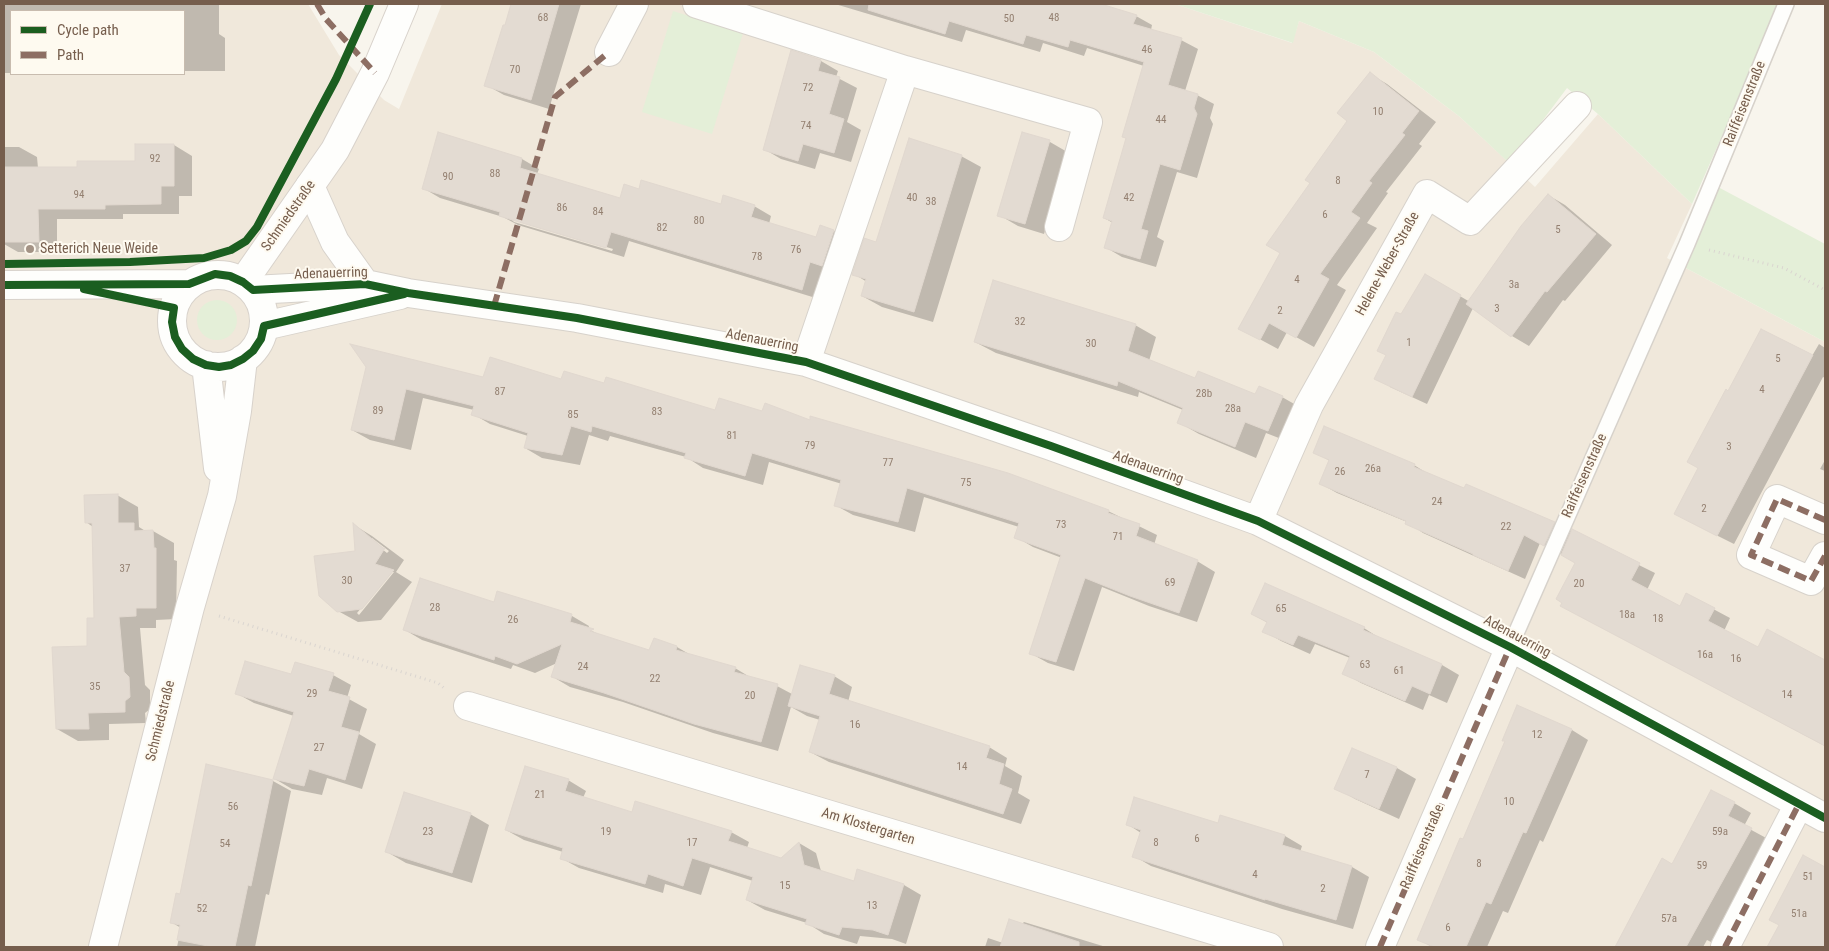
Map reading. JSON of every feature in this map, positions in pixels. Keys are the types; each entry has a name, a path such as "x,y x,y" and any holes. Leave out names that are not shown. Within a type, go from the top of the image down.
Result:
{"street":[{"name":"Schmiedstraße","path":"248,286 310,186 335,150 375,73 404,4"},
{"path":"609,52 634,4"},
{"path":"697,4 905,70 1088,122 1059,227"},
{"name":"Adenauerring","path":"806,362 905,70"},
{"name":"Helene-Weber-Straße","path":"1258,521 1309,405 1427,194 1470,221 1577,106"},
{"path":"310,186 335,242 365,284"},
{"path":"4,284 189,284 216,274 230,276 248,286 260,301 264,313 261,339 243,360 219,367 206,365 193,359 182,349 175,337 172,322 174,308 180,295 189,284"},
{"path":"59,284 174,308"},
{"name":"Adenauerring","path":"248,286 365,284 576,318 806,362 1258,521 1510,646 1825,818"},
{"name":"Adenauerring","path":"264,326 408,292"},
{"name":"Schmiedstraße","path":"103,947 190,607 222,496 237,411 243,360"},
{"name":"Schmiedstraße","path":"206,365 222,496"},
{"path":"1825,520 1778,499 1751,554 1811,581 1825,556"},
{"name":"Raiffeisenstraße","path":"1380,947 1510,646"},
{"name":"Am Klostergarten","path":"468,706 1269,947"},
{"path":"1725,947 1799,804"}],"lane":[{"name":"Raiffeisenstraße","path":"1510,646 1687,244 1786,4"}],"path":[{"path":"1687,244 1784,268 1825,290"},
{"path":"190,607 438,683 468,706"}],"shaded area":[{"path":"4,4 308,4 339,55 384,100 399,109 442,4 1175,4 1292,43 1299,21 1374,52 1460,117 1535,187 1598,114 1692,204 1667,258 1825,342 1825,947 4,947"}],"green space":[{"path":"1175,4 1780,4 1692,204 1598,114 1567,88 1510,164 1460,117 1374,52 1299,21 1293,43"},
{"path":"673,11 743,33 712,134 642,112"},
{"path":"1718,187 1825,244 1825,342 1684,267"},
{"path":"217,300 231,306 237,320 231,334 217,340 203,334 197,320 203,306"}],"building":[{"path":"511,4 559,4 531,100 484,86"},
{"path":"869,4 1101,4 1137,15 1133,24 1182,38 1168,85 1198,94 1194,108 1197,114 1180,170 1160,164 1141,229 1148,231 1140,259 1104,248 1112,221 1103,218 1126,138 1122,137 1144,62 1070,40 1068,47 1026,35 1023,44 949,21 945,34 868,10"},
{"path":"791,50 821,60 818,71 840,77 829,114 844,119 834,153 803,144 798,161 763,150"},
{"path":"1370,72 1419,111 1402,133 1405,135 1369,181 1372,183 1351,212 1360,218 1320,274 1329,279 1296,338 1269,323 1260,340 1238,329 1280,253 1266,245 1310,183 1305,180 1347,121 1337,113"},
{"path":"438,132 522,158 520,168 620,198 624,184 639,189 641,180 721,204 723,195 755,205 751,217 816,237 820,225 834,230 822,266 810,262 802,290 611,232 606,248 499,216 500,212 422,189"},
{"path":"1022,132 1050,140 1025,224 997,216"},
{"path":"909,138 962,155 914,312 861,296 866,279 852,275 864,238 876,242"},
{"path":"135,144 174,144 174,186 161,186 161,204 105,205 105,209 38,209 39,242 4,242 4,167 77,167 77,161 135,161"},
{"path":"1548,194 1596,234 1547,292 1545,291 1511,337 1466,304 1521,226"},
{"path":"1425,274 1461,295 1412,397 1374,379 1386,355 1377,351 1396,312 1401,314"},
{"path":"993,280 1136,324 1128,351 1195,378 1198,371 1255,394 1259,386 1283,396 1268,431 1245,422 1235,447 1177,423 1183,408 1118,381 1117,386 974,342"},
{"path":"1761,329 1813,355 1717,536 1674,514 1698,468 1687,462"},
{"path":"350,344 483,377 490,357 561,379 564,371 604,383 606,377 715,410 719,398 762,411 765,403 810,420 810,416 1008,473 1109,510 1108,513 1140,524 1136,536 1198,560 1179,613 1085,578 1056,662 1029,654 1061,555 1014,538 1019,523 907,488 898,522 834,506 841,480 752,453 745,476 684,458 686,453 592,426 591,432 571,426 562,455 524,448 528,433 471,415 474,406 406,389 394,440 351,430 366,367"},
{"path":"1324,426 1415,464 1414,467 1464,488 1466,484 1555,522 1544,546 1524,535 1508,571 1405,524 1406,521 1319,484 1329,460 1313,453"},
{"path":"118,494 118,523 134,523 134,531 153,530 154,548 156,548 156,608 136,608 136,616 119,617 124,672 129,677 130,697 125,701 125,712 88,713 89,729 56,729 52,647 87,646 87,618 94,618 92,523 85,523 84,495"},
{"path":"353,523 385,548 375,564 394,570 362,609 337,612 319,596 314,556 355,551"},
{"path":"1572,529 1640,563 1631,580 1680,606 1686,593 1715,608 1708,621 1758,647 1767,629 1825,660 1825,746 1560,606 1562,603 1556,599 1575,563 1561,555"},
{"path":"420,578 494,602 497,591 572,614 570,622 594,629 590,631 649,650 654,638 677,646 676,650 736,667 734,672 778,684 761,742 694,724 551,677 562,644 517,664 495,656 494,660 403,630"},
{"path":"1265,583 1365,627 1363,630 1442,664 1430,694 1412,686 1405,701 1342,674 1350,656 1298,635 1293,645 1262,632 1267,622 1251,614"},
{"path":"245,661 291,674 295,662 334,673 328,691 350,697 341,727 359,732 345,780 309,769 304,786 273,779 294,712 235,694"},
{"path":"800,665 835,675 829,694 990,746 986,758 1004,764 999,784 1012,789 1003,814 809,752 820,716 788,706"},
{"path":"1517,705 1572,729 1526,833 1523,832 1491,904 1486,902 1466,947 1434,947 1417,940 1460,838 1463,839 1505,741 1502,741"},
{"path":"1352,748 1397,767 1379,809 1334,789"},
{"path":"206,764 273,780 251,886 248,885 235,947 213,947 177,940 180,925 170,923 176,893 180,894"},
{"path":"525,766 569,779 565,791 632,812 635,801 648,805 732,831 728,841 781,858 799,842 804,865 854,881 857,869 904,884 888,935 873,930 842,927 839,935 805,924 807,919 746,900 753,877 692,858 683,886 648,874 645,884 560,859 563,848 505,830"},
{"path":"1711,790 1735,802 1728,816 1752,828 1686,947 1615,947 1662,858 1672,864"},
{"path":"404,792 471,813 452,873 385,852"},
{"path":"1134,797 1218,823 1220,815 1285,835 1282,845 1352,866 1336,920 1265,900 1132,857 1141,830 1126,825"},
{"path":"1803,855 1825,867 1825,947 1767,947 1779,925 1769,920"},
{"path":"1009,919 1079,942 1079,947 1000,947"}],"marked path":[{"path":"317,4 326,19 375,73"},
{"path":"494,306 555,97 609,52"},
{"path":"1825,520 1777,499 1751,555 1811,581 1825,556"},
{"path":"1380,947 1510,647"},
{"path":"1725,947 1799,804"}],"cycle path":[{"path":"4,264 130,262 204,258 231,250 246,241 257,227 336,79 370,4"},
{"path":"4,285 189,284 215,274 230,276 243,282 253,290 365,284 408,293 577,318 806,362 1051,446 1258,521 1510,647 1825,818"},
{"path":"84,289 174,308 172,322 175,337 182,349 193,359 206,365 219,367 231,365 253,351 261,339 264,326 404,294"}],"place":[{"name":"Setterich Neue Weide","path":"30,249"}]}
